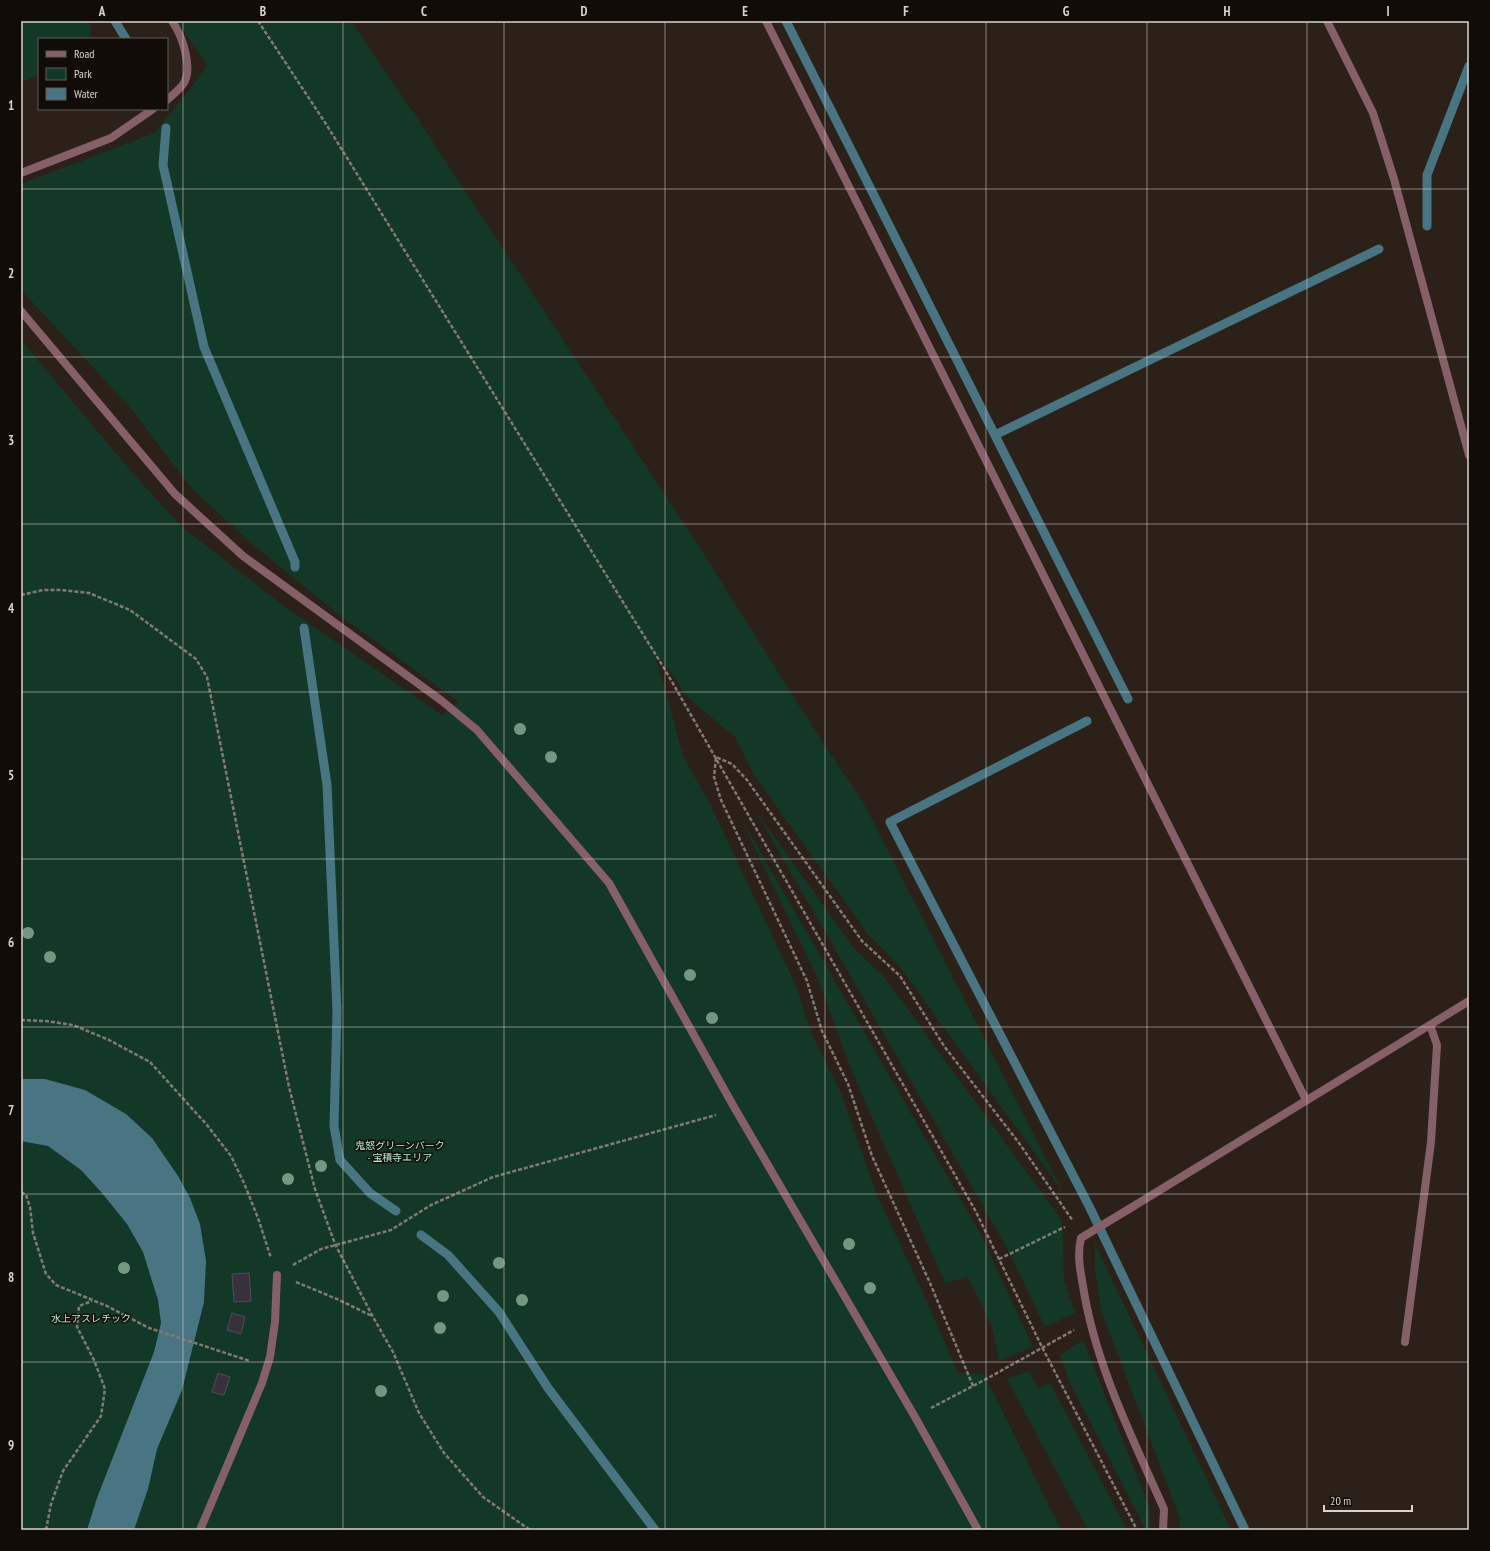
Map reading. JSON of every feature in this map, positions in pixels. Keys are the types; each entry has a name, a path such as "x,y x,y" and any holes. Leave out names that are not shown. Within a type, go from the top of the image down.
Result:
{"street":[{"path":"168,99 185,82 188,62 178,29 172,21"},
{"path":"766,21 1306,1100"},
{"path":"1327,21 1373,114 1394,179 1469,455"},
{"path":"21,172 111,138 152,110"},
{"path":"21,311 175,494 243,556 442,701 477,730 609,883 734,1107 915,1417 978,1530"},
{"path":"1163,1530 1164,1509 1111,1390 1090,1321 1081,1278 1079,1248 1081,1238 1469,1001"},
{"path":"1405,1342 1431,1142 1437,1045 1430,1025"},
{"path":"200,1530 260,1390 267,1366 275,1322 277,1275"}],"path":[{"path":"258,21 347,157 656,655 716,757 975,1210 1042,1347 1137,1530"},
{"path":"21,595 43,590 89,593 130,610 196,659 207,676 289,1087 315,1189 335,1244 393,1352 420,1412 444,1453 483,1497 530,1530"},
{"path":"716,757 732,764 747,780 862,940 900,976 944,1046 1019,1143 1074,1222 999,1259"},
{"path":"716,757 714,777 721,800 807,982 822,1031 848,1084 872,1156 930,1283 974,1386"},
{"path":"21,1020 46,1021 73,1025 109,1040 150,1062 208,1125 231,1156 255,1211 277,1275"},
{"path":"277,1275 321,1249 391,1230 431,1205 493,1177 712,1116 734,1107"},
{"path":"21,1192 26,1195 30,1208 33,1233 46,1274 56,1285 107,1306 149,1328 267,1366"},
{"path":"277,1275 337,1298 373,1317"},
{"path":"46,1530 51,1504 63,1471 102,1416 105,1389 94,1360 77,1327 80,1306 93,1300"},
{"path":"931,1408 974,1386 1055,1340"}],"green space":[{"path":"21,21 89,21 91,29 89,38 38,38 38,75 21,82"},
{"name":"鬼怒グリーンパーク - 宝積寺エリア","path":"177,21 351,21 419,121 698,545 817,734 864,804 1063,1192 900,967 868,934 754,775 736,738 686,696 675,678 653,650 683,756 709,802 796,986 810,1030 841,1093 877,1195 923,1293 958,1373 984,1374 1061,1530 21,1530 21,340 129,469 182,527 288,609 442,715 459,702 343,618 257,548 194,491 129,406 21,290 21,184 155,133 194,84 207,65"},
{"path":"755,810 853,947 884,977 1061,1219 1064,1280 1075,1313 1045,1327 1006,1246"},
{"path":"739,815 980,1233 1033,1347 999,1361 992,1327 968,1277 945,1283 853,1074 818,979"},
{"path":"1095,1244 1231,1530 1179,1530 1180,1518 1101,1310 1095,1268"},
{"path":"1083,1340 1150,1509 1150,1530 1146,1530 1070,1383 1060,1355"},
{"path":"1029,1371 1039,1389 1050,1383 1127,1530 1088,1530 1007,1379"}],"water":[{"path":"21,1079 45,1079 85,1090 126,1114 152,1138 178,1176 190,1198 200,1224 206,1261 204,1302 182,1390 157,1449 148,1489 134,1530 87,1530 97,1498 154,1352 161,1323 158,1300 143,1252 127,1224 102,1193 81,1170 48,1146 21,1141"}],"building":[{"path":"249,1273 251,1301 234,1302 232,1274"},
{"path":"232,1313 245,1317 241,1334 227,1330"},
{"path":"218,1373 230,1377 224,1395 212,1392"}],"waterway":[{"path":"115,21 125,38"},
{"path":"786,21 1128,699"},
{"path":"1427,226 1427,175 1469,66"},
{"path":"166,128 163,165 204,347 295,562 295,567"},
{"path":"995,435 1379,249"},
{"path":"304,628 327,785 337,1012 334,1126 340,1160 370,1193 396,1211"},
{"path":"1087,721 890,822 1090,1208 1245,1530"},
{"path":"421,1235 448,1255 499,1312 548,1388 655,1530"}],"park label":[{"name":"水上アスレチック","path":"91,1318"}]}
